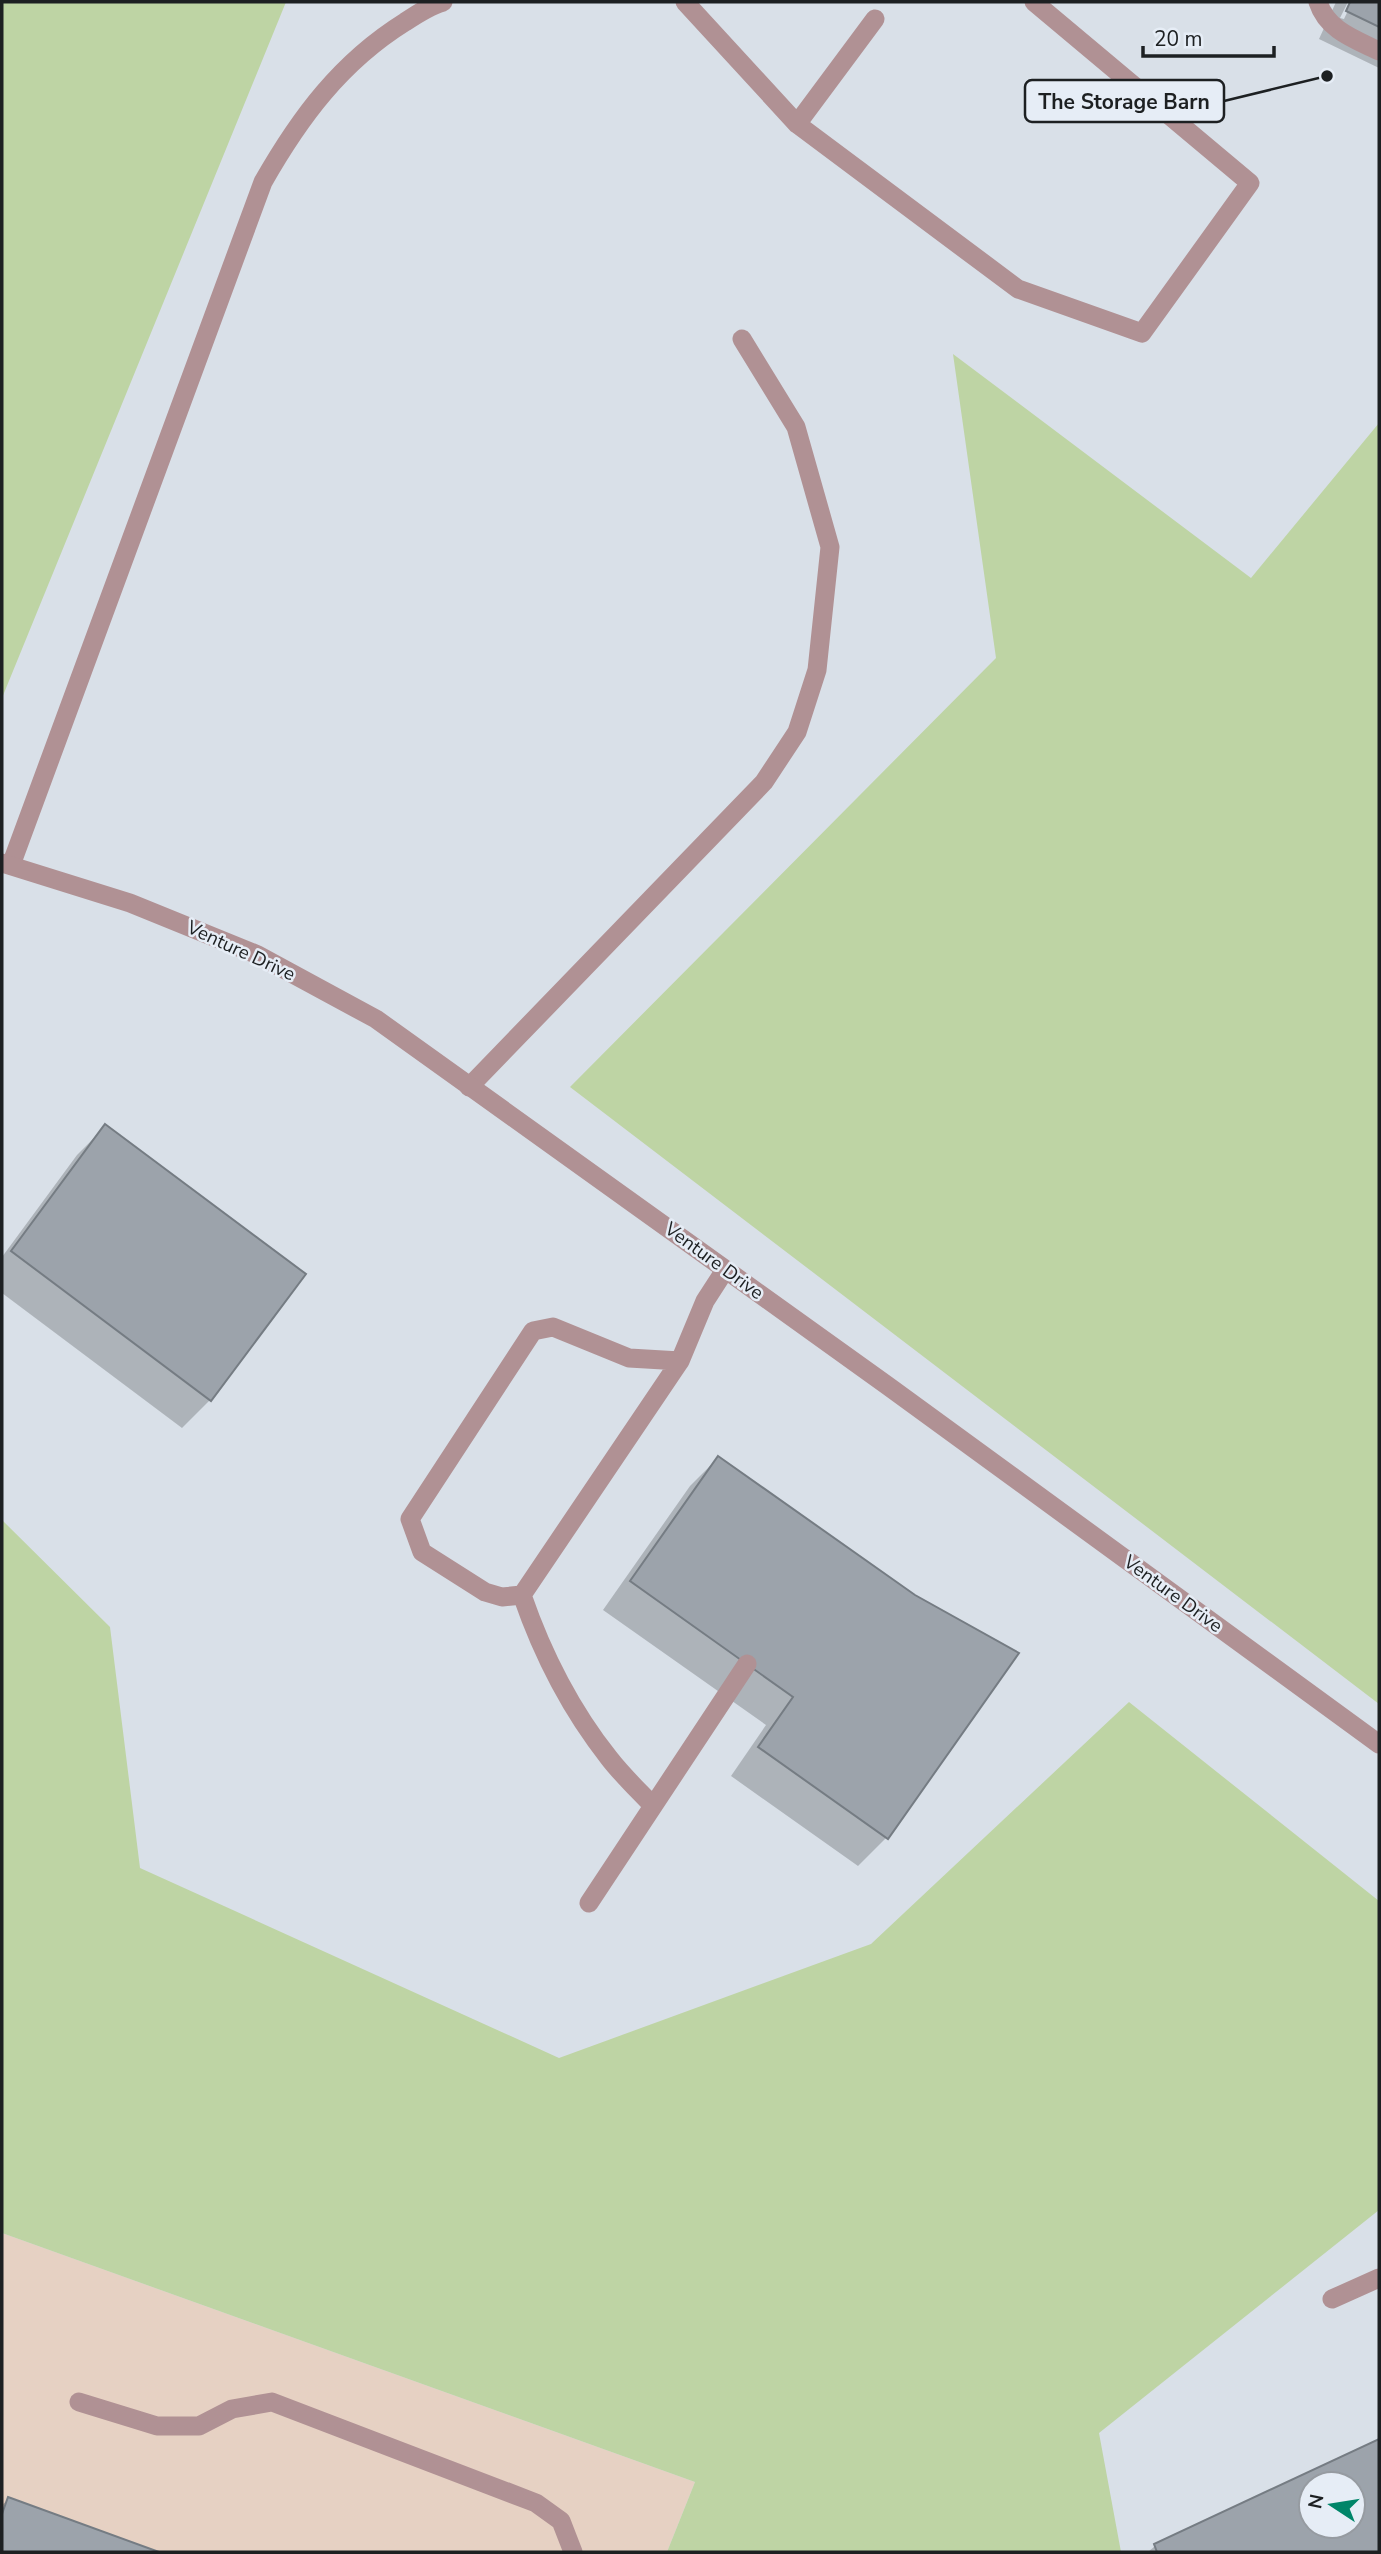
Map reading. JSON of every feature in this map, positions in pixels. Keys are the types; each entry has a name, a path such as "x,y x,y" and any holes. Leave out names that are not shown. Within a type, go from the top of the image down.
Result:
{"street":[{"path":"7,864 263,182 290,134 323,93 376,40 432,5 443,2"},
{"path":"685,2 797,124 1018,289 1142,333 1250,183 1034,2"},
{"path":"1318,2 1322,15 1342,33 1379,51"},
{"path":"797,124 875,19"},
{"path":"469,1087 764,782 797,732 817,670 830,547 796,427 742,339"},
{"name":"Venture Drive","path":"7,864 131,903 258,955 376,1019 1379,1744"},
{"path":"522,1595 680,1361 705,1301 726,1270"},
{"path":"522,1595 502,1597 485,1592 422,1552 410,1519 533,1331 553,1327 629,1358 680,1361"},
{"path":"522,1595 538,1640 585,1725 610,1759 653,1806"},
{"path":"589,1903 747,1664"},
{"path":"1332,2299 1379,2278"},
{"path":"79,2402 157,2426 199,2426 232,2409 272,2402 536,2503 561,2521 573,2552"}],"shaded area":[{"path":"2,2233 695,2482 667,2552 2,2552"}],"green space":[{"path":"2,2 286,2 2,698"},
{"path":"953,354 1251,578 1379,423 1379,1704 570,1087 996,658"},
{"path":"2,1520 110,1627 140,1868 559,2058 871,1944 1129,1702 1379,1901 1379,2210 1099,2433 1121,2552 667,2552 695,2482 2,2233"}],"building":[{"path":"1350,2 1379,2 1379,27 1346,11"},
{"path":"105,1124 306,1274 211,1401 11,1251"},
{"path":"718,1456 915,1595 1019,1653 888,1839 758,1747 793,1697 630,1581"},
{"path":"1379,2439 1379,2552 1157,2552 1154,2544 1297,2477 1297,2540 1367,2540 1367,2470 1313,2470"},
{"path":"8,2497 159,2552 2,2552 2,2514"}],"place":[{"name":"The Storage Barn","path":"1327,76"}]}
